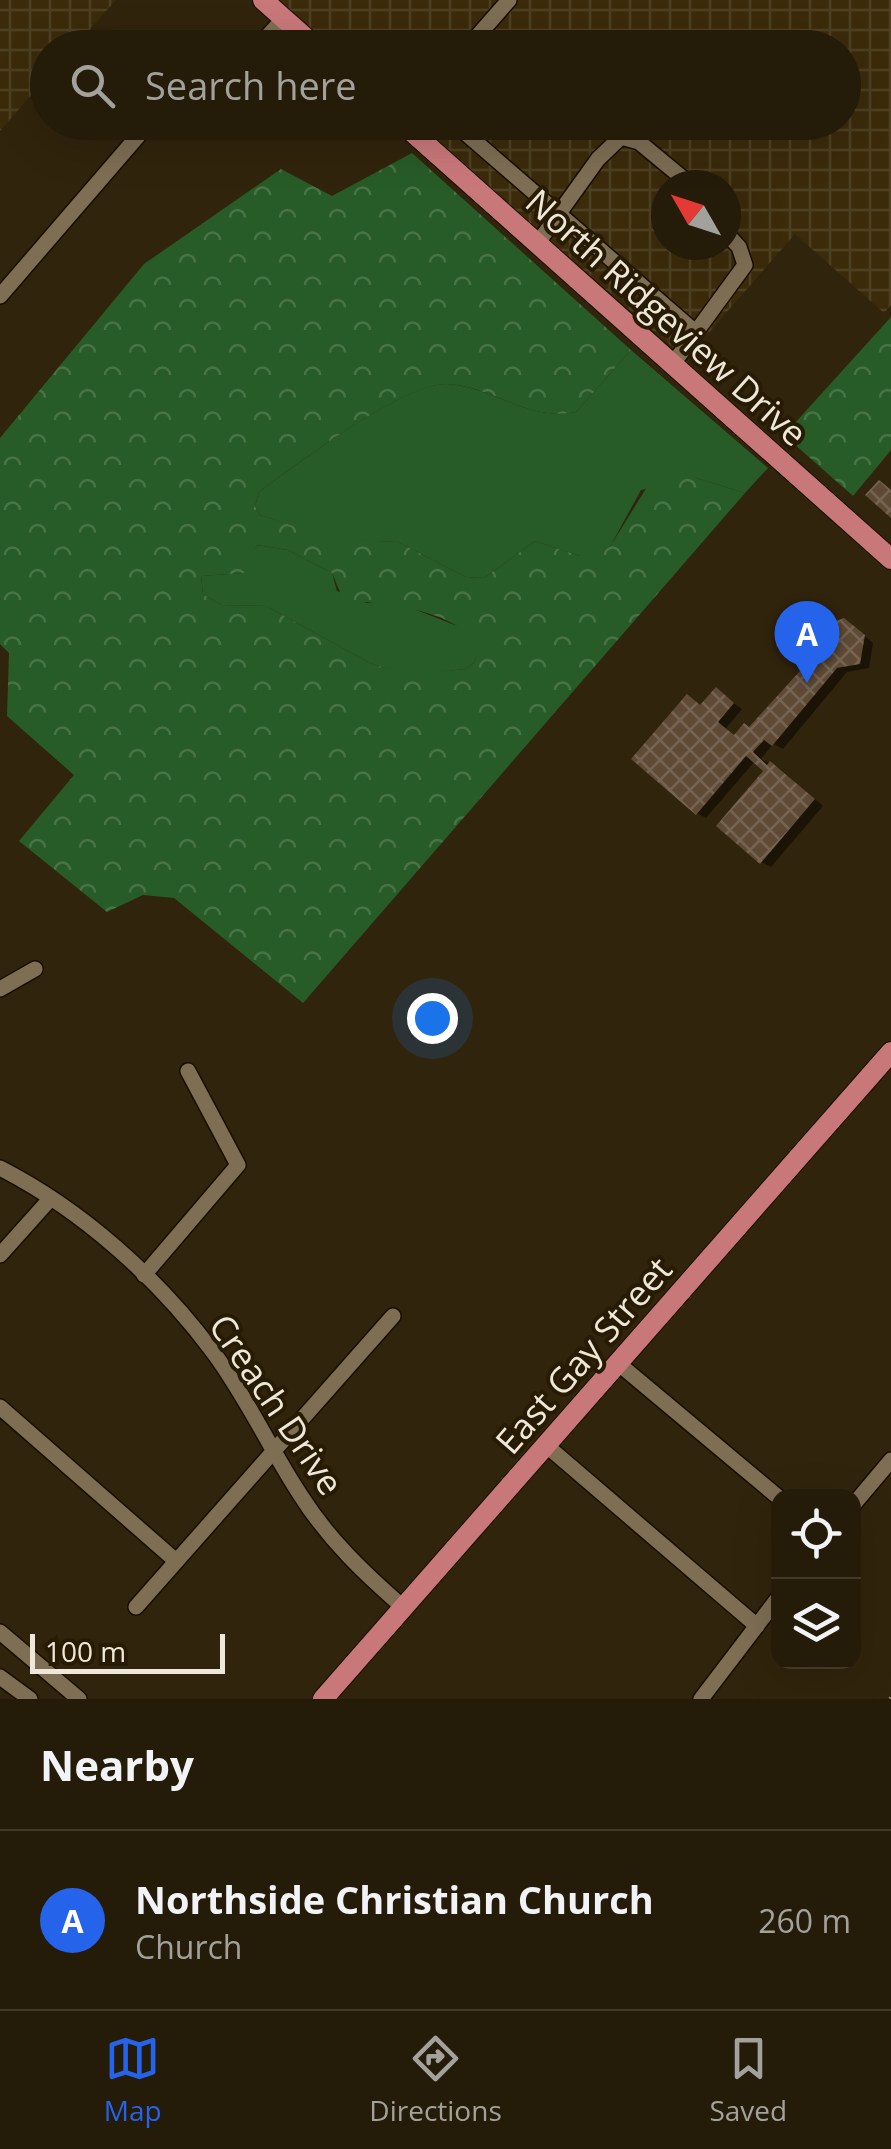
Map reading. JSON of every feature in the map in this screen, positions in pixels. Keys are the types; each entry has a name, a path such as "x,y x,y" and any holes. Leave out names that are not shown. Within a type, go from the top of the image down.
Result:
{"main road":[{"path":"263,0 297,30"},
{"name":"North Ridgeview Drive","path":"421,140 891,560"},
{"name":"East Gay Street","path":"323,1699 891,1052"}],"street":[{"path":"483,30 509,0"},
{"path":"273,30 284,18"},
{"path":"0,296 134,140"},
{"path":"474,140 562,212 694,331"},
{"path":"538,244 598,159 618,140"},
{"path":"631,140 673,170"},
{"path":"672,365 745,265 741,253"},
{"path":"0,989 35,969"},
{"path":"144,1274 238,1165 188,1071"},
{"name":"Creach Drive","path":"0,1168 51,1198 144,1274 214,1352 274,1452 338,1546 404,1608"},
{"path":"0,1255 51,1198"},
{"path":"136,1608 393,1316"},
{"path":"619,1364 771,1491"},
{"path":"0,1407 176,1561"},
{"path":"547,1446 758,1626"},
{"path":"861,1496 891,1460"},
{"path":"701,1699 771,1608"},
{"path":"0,1632 78,1699"},
{"path":"0,1678 30,1699"}],"shaded area":[{"path":"0,0 116,0 89,30 30,30 30,97 0,131"},
{"path":"275,0 891,0 891,305 884,313 795,234 686,359 435,140 861,140 861,30 310,30"}],"green space":[{"path":"412,153 631,350 576,412 543,412 448,384 405,396 323,445 259,492 255,506 260,515 333,539 398,542 466,577 484,578 535,541 580,556 598,556 611,545 652,479 696,478 745,493 303,1003 174,898 143,895 107,912 19,841 74,775 7,716 9,653 0,644 0,438 144,264 281,169 332,196","holes":["257,545 288,550 332,573 343,599 425,612 463,630 473,644 475,662 465,669 406,675 370,663 266,606 221,605 203,594 201,576 244,573"]},
{"path":"891,317 891,450 853,496 784,435"},
{"path":"631,350 768,468 745,493 696,478 641,490 611,545 598,557 580,556 535,541 484,578 466,577 398,542 333,540 260,515 255,506 259,492 351,427 405,396 447,384 543,412 576,412"},
{"path":"257,545 288,550 332,573 337,591 367,603 396,602 465,629 477,649 475,662 465,669 407,676 370,663 266,606 221,605 203,594 201,576 243,573"}],"building":[{"path":"879,480 891,490 891,518 865,495"},
{"path":"844,618 865,635 860,664 837,668 772,746 764,740 753,752 767,765 770,761 815,799 760,864 716,826 763,771 746,756 696,815 631,759 687,694 700,705 716,687 734,703 718,722 734,735 744,723 749,727 809,661 794,649 801,640 815,652 820,627"}],"place":[{"name":"Northside Christian Church","path":"807,683"}]}
